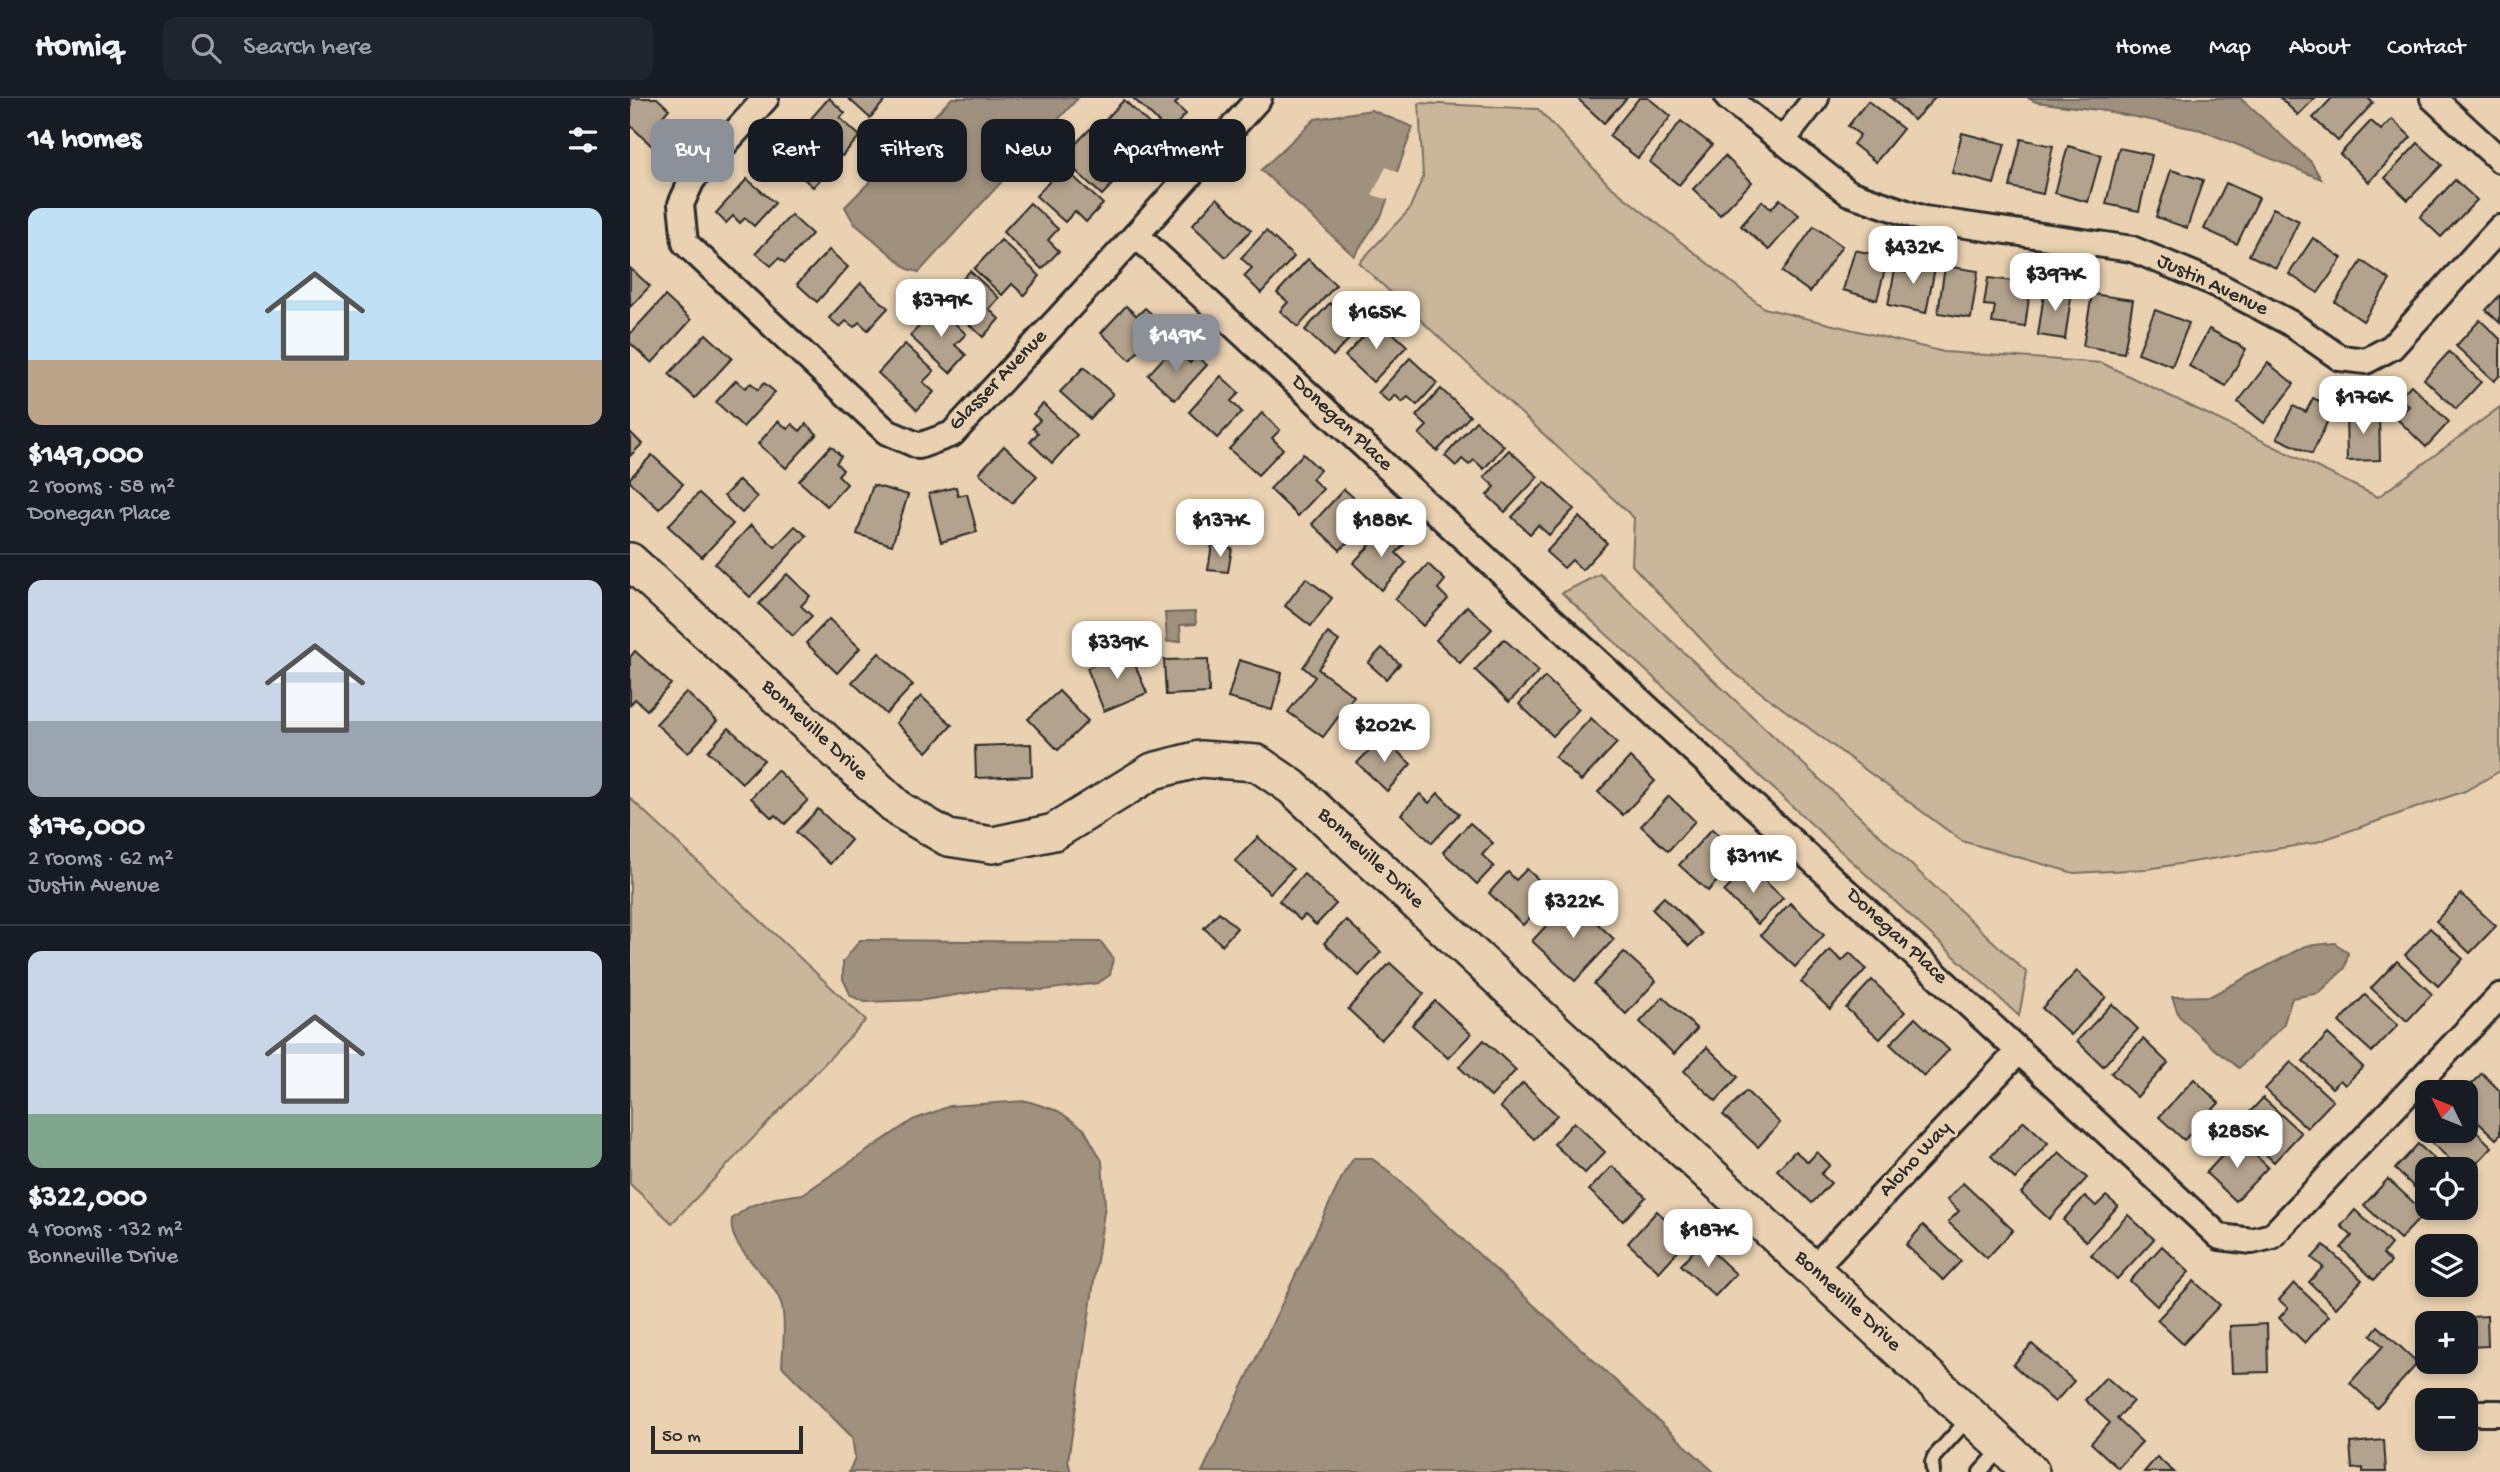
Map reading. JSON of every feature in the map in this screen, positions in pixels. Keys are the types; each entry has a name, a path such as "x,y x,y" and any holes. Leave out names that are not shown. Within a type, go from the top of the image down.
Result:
{"street":[{"name":"Glasser Avenue","path":"766,98 692,180 681,204 685,243 887,432 919,446 951,434 1259,98"},
{"name":"Justin Avenue","path":"1728,98 1849,193 1924,219 2132,250 2225,288 2290,323 2340,358 2366,361 2392,347 2500,228"},
{"path":"1783,140 1816,98"},
{"path":"2433,98 2500,160"},
{"name":"Donegan Place","path":"1136,235 2220,1237 2252,1241 2272,1236 2500,996"},
{"name":"Bonneville Drive","path":"630,561 900,810 948,838 993,845 1054,832 1153,771 1200,759 1257,763 1293,788 2031,1472"},
{"name":"Aloho Way","path":"1812,1270 2019,1051"}],"lane":[{"path":"1933,1472 1931,1462 1934,1457 1971,1417"},
{"path":"1980,1472 2004,1447"}],"shaded area":[{"path":"952,98 1078,98 1059,119 981,119 981,182 1001,182 919,272 908,269 854,223 845,207 870,182 967,182 967,119 931,119"},
{"path":"2028,98 2240,98 2311,162 2321,179 2201,130 2105,111 2036,102"},
{"path":"1419,103 1538,109 1609,185 1764,308 1944,352 2102,363 2378,497 2500,407 2500,771 2465,791 2314,843 2147,869 2074,873 1962,841 1729,669 1632,565 1634,518 1359,263 1409,210 1423,177"},
{"path":"1371,110 1413,127 1382,214 1354,256 1261,170 1315,119"},
{"path":"1600,574 2027,973 2019,1016 1562,593"},
{"path":"1195,612 1196,624 1180,625 1181,641 1167,642 1165,613"},
{"path":"630,798 866,1020 672,1223 630,1184"},
{"path":"860,940 1101,942 1113,958 1110,975 1098,983 1044,990 994,989 924,1000 865,1002 851,996 843,979 843,962"},
{"path":"2335,943 2348,953 2345,968 2319,993 2292,998 2283,1026 2239,1068 2179,1016 2172,997 2211,996 2305,946"},
{"path":"1027,1101 1058,1111 1084,1129 1102,1161 1105,1205 1068,1461 1071,1472 849,1472 855,1457 852,1437 782,1366 782,1306 770,1284 737,1242 732,1231 732,1219 750,1206 775,1198 803,1194 913,1120 950,1106"},
{"path":"1354,1158 1371,1158 1390,1172 1714,1472 1202,1472 1344,1173"}],"pier":[{"path":"1386,167 1400,173 1391,200 1372,195"}],"building":[{"path":"631,98 657,98 669,109 661,119 651,119 651,145 630,125"},
{"path":"829,98 845,113 841,119 811,119"},
{"path":"848,98 887,98 870,118"},
{"path":"1133,98 1180,98 1175,104 1186,114 1181,119 1155,119"},
{"path":"1577,98 1627,98 1604,123"},
{"path":"1639,98 1648,98 1671,116 1638,158 1609,136"},
{"path":"1891,98 1935,98 1914,120"},
{"path":"2280,98 2315,98 2298,115"},
{"path":"2332,98 2368,98 2373,103 2338,141 2313,118"},
{"path":"1124,100 1144,119 1106,119"},
{"path":"1868,101 1903,129 1876,162 1853,144 1860,135 1848,126"},
{"path":"2392,119 2411,137 2369,182 2340,154 2371,121 2381,130"},
{"path":"843,121 857,133 857,139 843,155"},
{"path":"1681,121 1712,145 1679,185 1650,162"},
{"path":"1089,130 1089,182 1114,182 1102,195 1075,170 1075,145"},
{"path":"1962,133 2005,144 1994,184 1952,173"},
{"path":"2021,139 2053,146 2043,194 2010,187"},
{"path":"2418,143 2442,165 2408,200 2385,178"},
{"path":"2068,146 2101,155 2088,202 2055,193"},
{"path":"2119,148 2152,155 2139,211 2106,204"},
{"path":"1725,156 1752,182 1720,215 1693,189"},
{"path":"2171,170 2203,180 2187,228 2156,217"},
{"path":"1075,178 1103,204 1086,222 1075,211 1065,222 1036,196 1049,182 1075,182"},
{"path":"747,179 775,203 754,226 745,218 740,223 733,216 726,223 716,213"},
{"path":"2455,180 2477,200 2441,237 2420,217"},
{"path":"2226,183 2259,198 2237,244 2204,229"},
{"path":"1217,198 1251,230 1226,257 1192,225"},
{"path":"1780,199 1799,215 1769,250 1741,226 1762,201 1771,209"},
{"path":"1030,203 1058,229 1048,240 1059,251 1042,269 1003,232"},
{"path":"2273,208 2299,221 2276,268 2249,255"},
{"path":"791,215 812,234 785,263 779,258 771,266 756,253"},
{"path":"1814,226 1842,246 1810,292 1782,272"},
{"path":"1266,231 1294,257 1261,293 1244,276 1252,268 1241,258"},
{"path":"2313,238 2342,258 2318,293 2289,274"},
{"path":"1001,240 1040,276 1024,295 1012,284 1002,295 974,269"},
{"path":"829,250 848,267 817,302 797,284"},
{"path":"1855,250 1888,258 1877,300 1843,290"},
{"path":"1911,258 1936,263 1926,313 1888,305 1895,270 1908,273"},
{"path":"1308,259 1336,285 1298,327 1280,311 1288,302 1277,293"},
{"path":"2362,261 2390,280 2363,321 2335,302"},
{"path":"1945,266 1978,271 1971,318 1938,313"},
{"path":"630,268 650,286 630,307"},
{"path":"970,271 999,298 989,309 999,319 983,337 943,301"},
{"path":"1988,278 2031,283 2025,327 1992,323 1995,306 1984,305"},
{"path":"861,283 888,308 868,330 859,322 854,327 846,321 840,327 829,318"},
{"path":"2045,287 2072,291 2065,339 2038,335"},
{"path":"2092,294 2133,300 2124,353 2083,346"},
{"path":"2500,295 2500,323 2486,310"},
{"path":"665,296 691,320 652,363 630,343 630,334"},
{"path":"1330,303 1358,330 1333,356 1305,330"},
{"path":"1126,306 1137,316 1145,308 1163,324 1130,360 1101,333"},
{"path":"937,307 966,334 955,345 966,355 950,373 910,336"},
{"path":"2155,310 2189,323 2172,366 2138,353"},
{"path":"1379,320 1407,346 1373,382 1345,356"},
{"path":"2480,320 2500,339 2500,375 2494,381 2456,346"},
{"path":"2209,329 2246,349 2226,386 2189,366"},
{"path":"706,334 732,358 695,398 669,374"},
{"path":"905,344 934,371 923,382 934,392 917,410 878,373"},
{"path":"2449,352 2481,382 2456,409 2424,379"},
{"path":"1168,353 1178,361 1182,356 1190,363 1196,356 1207,365 1175,400 1148,375"},
{"path":"1410,358 1437,383 1417,405 1408,397 1402,402 1395,395 1389,402 1378,393"},
{"path":"2268,363 2294,384 2264,423 2238,402"},
{"path":"1084,367 1113,394 1090,419 1060,392"},
{"path":"1221,376 1239,393 1231,401 1242,412 1217,438 1189,412"},
{"path":"736,380 745,388 751,383 758,390 764,383 775,392 743,427 716,402"},
{"path":"2411,385 2449,422 2426,447 2397,419 2409,406 2399,398"},
{"path":"1441,389 1470,416 1437,451 1419,434 1427,426 1416,416"},
{"path":"2313,398 2334,408 2312,454 2277,438 2293,406 2306,412"},
{"path":"1043,404 1077,435 1052,463 1030,442 1038,433 1033,428 1040,420 1033,414"},
{"path":"2379,412 2380,460 2347,461 2346,413"},
{"path":"1262,413 1280,430 1272,438 1283,449 1258,475 1229,449"},
{"path":"778,421 788,429 792,424 800,431 806,424 817,434 786,468 758,444"},
{"path":"1476,421 1504,446 1484,469 1474,460 1469,465 1462,459 1456,466 1445,456"},
{"path":"630,432 642,444 630,456"},
{"path":"831,446 841,456 836,463 843,470 838,475 847,484 827,506 799,481"},
{"path":"1004,446 1037,476 1012,503 979,473"},
{"path":"1509,450 1538,477 1505,512 1487,495 1495,487 1484,477"},
{"path":"1303,454 1320,470 1312,479 1323,489 1298,516 1270,489"},
{"path":"652,455 683,484 659,509 630,482 630,478"},
{"path":"739,480 757,497 742,513 724,496"},
{"path":"1545,482 1574,509 1549,535 1538,525 1530,534 1512,517"},
{"path":"873,485 908,495 892,545 857,534"},
{"path":"956,487 958,496 967,494 977,532 941,542 929,494"},
{"path":"1344,489 1362,505 1354,514 1365,524 1340,550 1312,524"},
{"path":"699,493 733,524 702,557 668,526"},
{"path":"1579,517 1607,543 1582,570 1572,560 1564,568 1546,552"},
{"path":"751,525 775,547 795,526 807,536 750,597 715,564"},
{"path":"1386,528 1404,545 1396,553 1406,563 1381,590 1353,563"},
{"path":"1212,545 1232,548 1228,572 1208,570"},
{"path":"1428,564 1445,580 1438,589 1448,599 1423,626 1395,599"},
{"path":"787,574 810,596 801,606 812,616 793,636 759,604"},
{"path":"1306,578 1332,598 1311,626 1285,606"},
{"path":"1467,606 1492,629 1460,663 1436,640"},
{"path":"829,619 860,648 837,673 806,643"},
{"path":"1328,633 1339,641 1318,669 1354,696 1323,737 1288,712 1315,677 1303,667"},
{"path":"1504,639 1539,671 1509,702 1475,670"},
{"path":"1382,648 1400,664 1386,679 1368,663"},
{"path":"635,651 671,684 647,710 635,699 630,705 630,657"},
{"path":"1129,651 1147,693 1104,711 1087,668"},
{"path":"879,653 913,685 886,714 852,682"},
{"path":"1208,659 1209,693 1166,695 1164,660"},
{"path":"1239,660 1282,673 1272,710 1228,698"},
{"path":"1545,677 1579,709 1553,736 1519,704"},
{"path":"1059,691 1088,721 1058,750 1028,719"},
{"path":"686,692 717,721 688,753 656,724"},
{"path":"921,696 952,725 927,752 896,723"},
{"path":"1591,718 1617,743 1581,781 1555,757"},
{"path":"729,728 764,760 742,783 708,751"},
{"path":"1382,737 1411,764 1387,791 1357,763"},
{"path":"1031,744 1032,776 976,778 975,746"},
{"path":"1630,757 1655,781 1623,815 1598,792"},
{"path":"777,770 808,800 785,824 775,815 772,818 751,798"},
{"path":"1438,793 1459,814 1432,843 1401,814 1420,794 1429,803"},
{"path":"1669,796 1695,821 1668,851 1641,826"},
{"path":"818,809 851,840 830,864 796,832"},
{"path":"1470,823 1493,843 1482,855 1494,866 1477,884 1443,852"},
{"path":"1712,829 1730,846 1722,854 1733,864 1708,891 1679,865"},
{"path":"1258,837 1293,869 1270,893 1235,861"},
{"path":"1749,866 1783,898 1758,924 1724,892"},
{"path":"1527,869 1542,883 1532,894 1543,904 1523,925 1489,893 1508,872 1516,880"},
{"path":"1304,874 1336,904 1316,925 1305,915 1300,920 1279,901"},
{"path":"2461,894 2496,926 2470,953 2436,921"},
{"path":"1664,897 1702,934 1689,946 1652,909"},
{"path":"1571,899 1614,939 1575,981 1532,941"},
{"path":"1790,903 1824,935 1795,967 1761,935"},
{"path":"1219,912 1237,928 1222,945 1204,928"},
{"path":"1346,920 1381,952 1359,976 1324,943"},
{"path":"2430,928 2463,959 2438,986 2405,955"},
{"path":"1830,950 1842,961 1850,953 1866,969 1830,1009 1801,982"},
{"path":"1624,952 1656,981 1626,1014 1594,984"},
{"path":"2397,961 2432,994 2407,1021 2371,988"},
{"path":"1390,963 1424,994 1381,1040 1348,1009"},
{"path":"2077,971 2106,997 2071,1035 2042,1008"},
{"path":"1872,980 1905,1012 1880,1039 1846,1008"},
{"path":"2365,995 2398,1025 2372,1052 2339,1022"},
{"path":"1663,997 1697,1029 1674,1054 1640,1022"},
{"path":"1435,1001 1471,1034 1448,1058 1412,1025"},
{"path":"2112,1004 2138,1029 2103,1066 2077,1041"},
{"path":"1915,1018 1949,1050 1924,1076 1890,1044"},
{"path":"2328,1034 2363,1067 2345,1085 2340,1080 2332,1088 2303,1061"},
{"path":"2143,1039 2168,1063 2137,1097 2111,1073"},
{"path":"1484,1040 1516,1070 1491,1097 1459,1067"},
{"path":"1707,1047 1738,1077 1716,1101 1684,1071"},
{"path":"2291,1062 2333,1101 2307,1128 2265,1089"},
{"path":"2482,1073 2500,1091 2500,1135 2496,1139 2478,1122 2478,1080 2475,1080"},
{"path":"2194,1079 2219,1103 2184,1140 2159,1117"},
{"path":"1523,1083 1557,1115 1534,1139 1500,1107"},
{"path":"1746,1091 1780,1123 1758,1147 1723,1115"},
{"path":"2263,1098 2301,1133 2274,1162 2236,1127"},
{"path":"2024,1121 2048,1143 2015,1179 1991,1156"},
{"path":"1574,1122 1605,1152 1585,1173 1554,1144"},
{"path":"2478,1134 2492,1147 2478,1162 2478,1157 2447,1157 2432,1143 2478,1143"},
{"path":"2238,1139 2268,1167 2236,1201 2206,1173"},
{"path":"2418,1144 2432,1157 2415,1157 2415,1188 2395,1169"},
{"path":"1795,1151 1808,1162 1817,1152 1830,1165 1821,1174 1831,1183 1812,1203 1777,1170"},
{"path":"2059,1152 2087,1178 2049,1219 2021,1193"},
{"path":"1612,1166 1646,1197 1623,1221 1589,1190"},
{"path":"2388,1179 2415,1204 2415,1220 2418,1220 2400,1239 2364,1205"},
{"path":"1963,1183 2013,1230 1987,1258 1948,1222 1959,1211 1947,1200"},
{"path":"2085,1196 2096,1206 2106,1196 2118,1206 2086,1241 2063,1220"},
{"path":"2355,1210 2391,1244 2383,1254 2391,1262 2374,1280 2341,1248 2352,1236 2341,1226"},
{"path":"1657,1211 1688,1240 1659,1272 1628,1243"},
{"path":"2128,1215 2154,1239 2117,1279 2091,1255"},
{"path":"1923,1225 1961,1261 1943,1280 1906,1245"},
{"path":"1702,1242 1736,1274 1715,1296 1681,1265"},
{"path":"2324,1245 2362,1280 2336,1308 2309,1282 2323,1267 2312,1258"},
{"path":"2162,1246 2189,1272 2157,1306 2130,1281"},
{"path":"2194,1281 2220,1305 2183,1344 2157,1320"},
{"path":"2294,1283 2329,1316 2305,1343 2279,1318 2288,1308 2279,1300"},
{"path":"2487,1316 2488,1346 2478,1346 2478,1317"},
{"path":"2267,1324 2268,1372 2232,1373 2230,1326"},
{"path":"2378,1326 2415,1360 2415,1366 2377,1408 2350,1383 2383,1346 2371,1335"},
{"path":"2032,1344 2074,1381 2055,1402 2013,1365"},
{"path":"2106,1377 2133,1401 2117,1419 2142,1442 2118,1468 2091,1443 2110,1423 2085,1400"},
{"path":"2384,1440 2386,1472 2352,1469 2350,1443"},
{"path":"2157,1457 2174,1472 2144,1472"}]}
